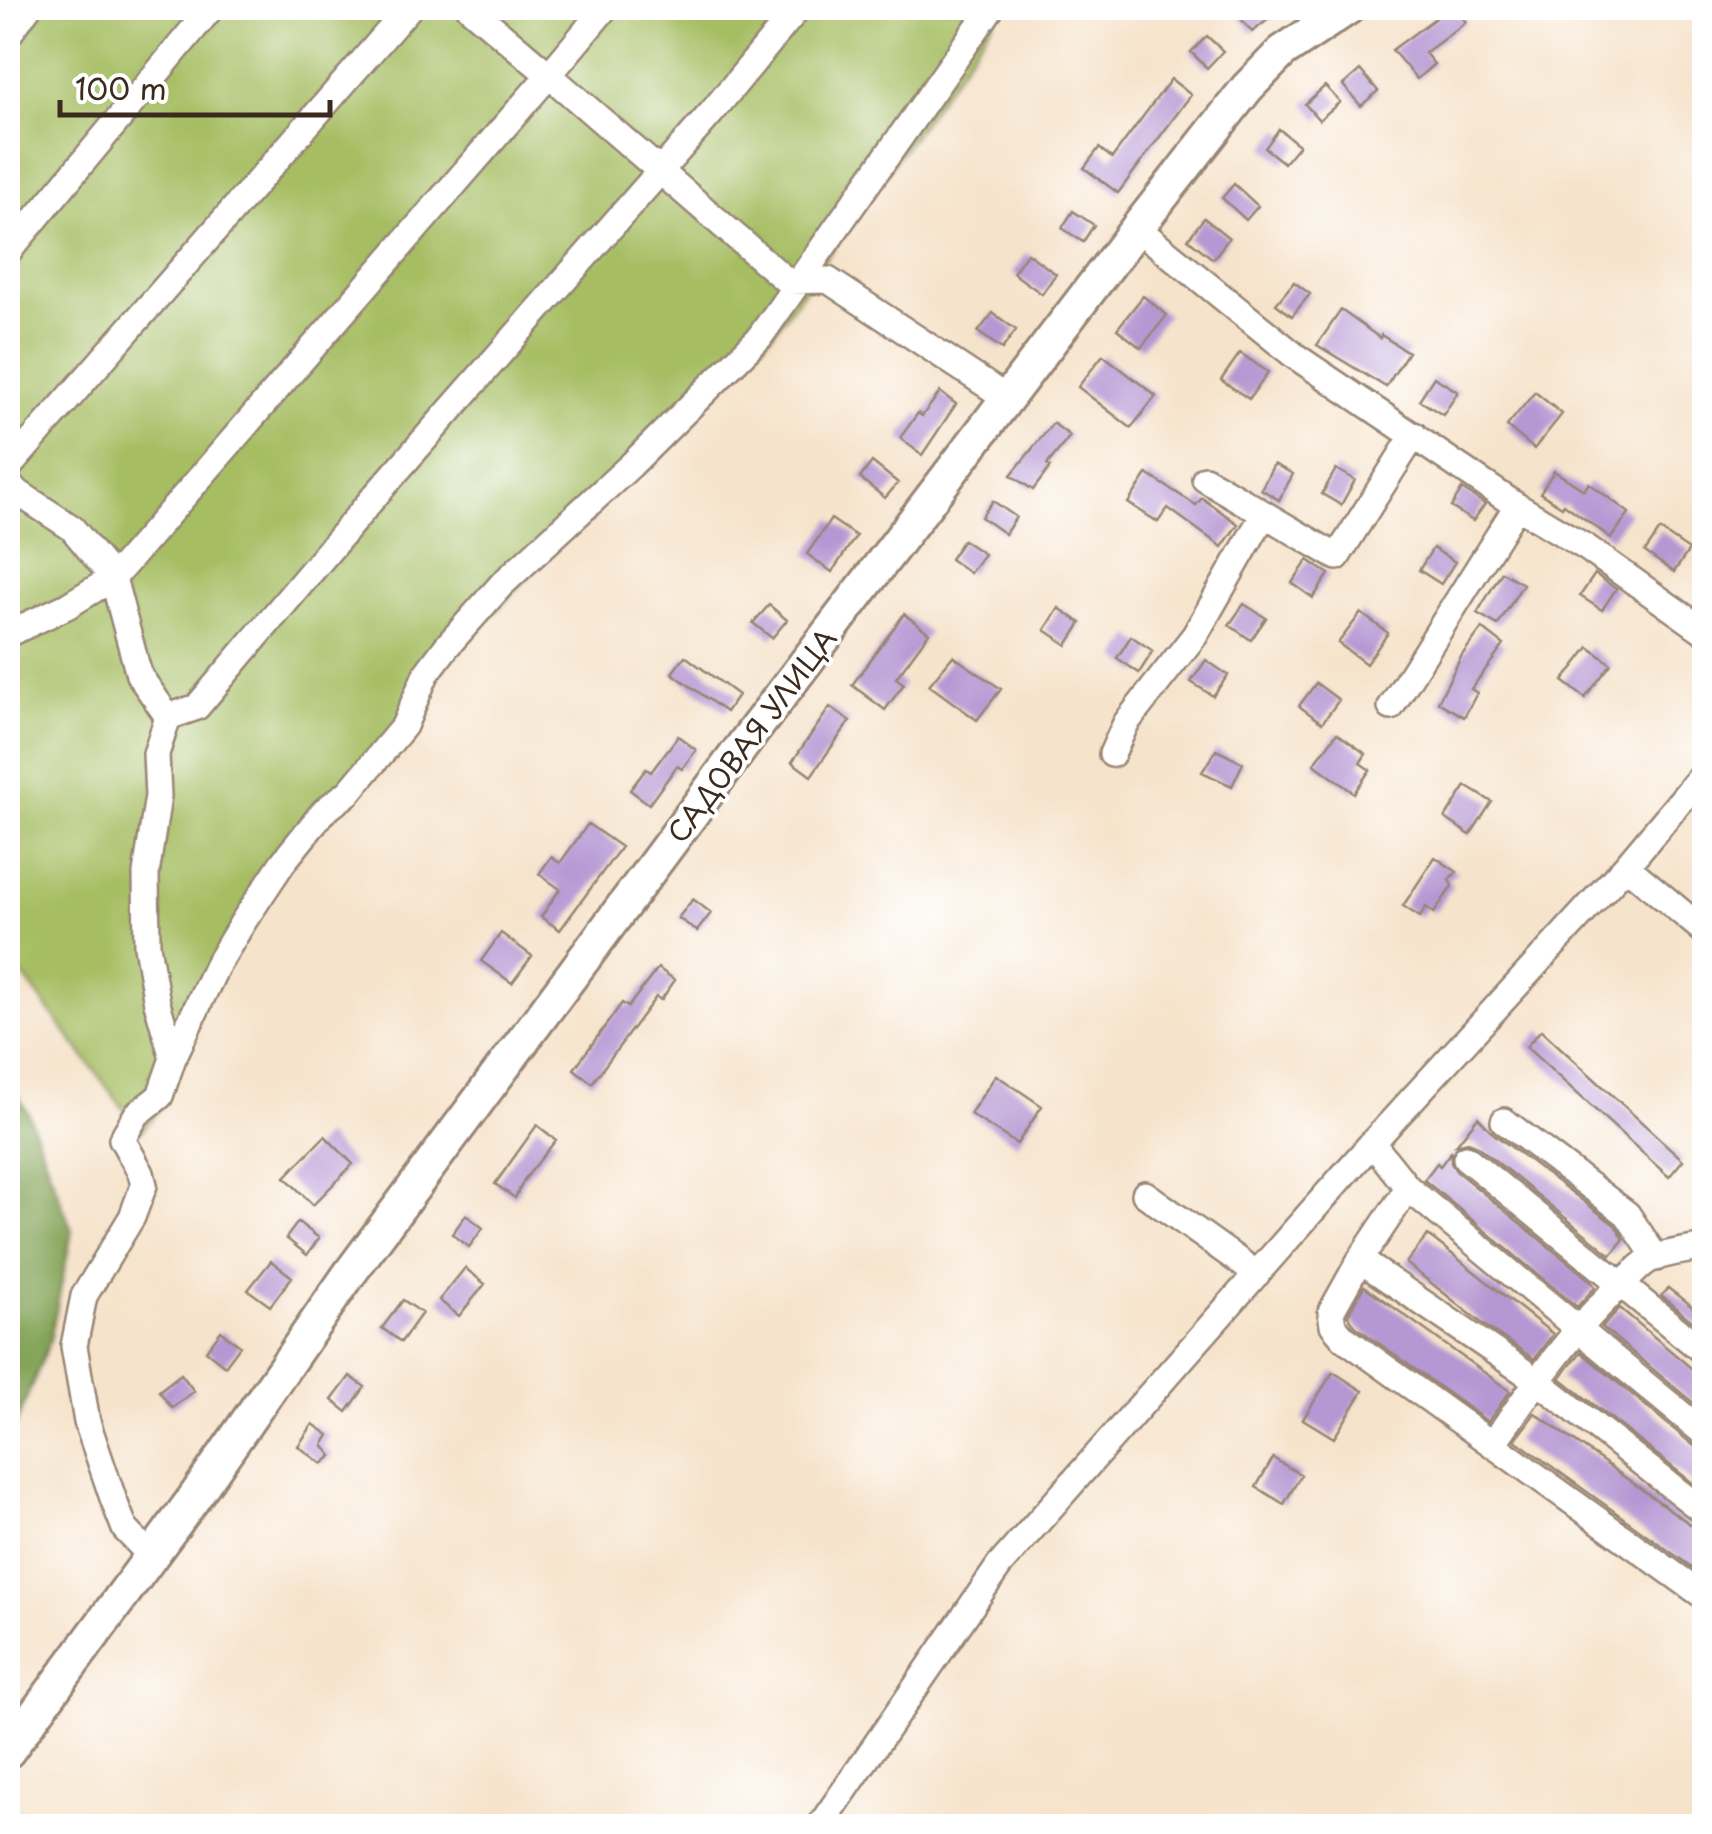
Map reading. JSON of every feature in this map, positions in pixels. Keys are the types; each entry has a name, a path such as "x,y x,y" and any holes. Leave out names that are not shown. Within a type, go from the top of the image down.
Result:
{"main road":[{"name":"САДОВАЯ УЛИЦА","path":"8,1751 194,1498 374,1242 752,733 1137,228 1247,88 1282,52 1348,8"}],"street":[{"path":"8,35 28,8"},
{"path":"8,252 210,8"},
{"path":"8,468 409,8"},
{"path":"470,8 787,281 828,280 1008,399"},
{"path":"8,634 67,606 113,578 605,8"},
{"path":"168,717 197,707 798,8"},
{"path":"151,1556 126,1529 114,1501 87,1422 74,1346 84,1296 132,1217 144,1185 122,1139 137,1114 160,1096 173,1058 216,966 243,922 324,810 349,792 404,726 426,674 447,646 502,584 631,465 759,338 990,8"},
{"path":"1137,228 1295,356 1518,506 1588,548 1704,631"},
{"path":"1205,480 1337,557 1414,435"},
{"path":"8,486 72,528 113,578 138,676 168,717"},
{"path":"1391,707 1518,506"},
{"path":"1112,754 1126,723 1195,636 1264,514"},
{"path":"168,717 156,754 158,796 146,874 147,946 156,1002 173,1058"},
{"path":"820,1826 999,1566 1372,1144 1626,866 1704,773"},
{"path":"1626,866 1704,931"},
{"path":"1504,1121 1626,1214 1656,1258"},
{"path":"1372,1144 1408,1188 1704,1433"},
{"path":"1466,1158 1704,1352"},
{"path":"1408,1188 1331,1312 1333,1326 1344,1338 1704,1596"},
{"path":"1145,1194 1257,1274"},
{"path":"1494,1442 1576,1330 1621,1285 1649,1260 1704,1246"},
{"path":"1360,1260 1539,1382 1704,1512"}],"green space":[{"path":"8,8 1003,8 774,332 446,663 290,862 207,989 165,1103 141,1132 8,956"},
{"path":"8,1080 28,1113 72,1231 50,1341 8,1443"}],"building":[{"path":"1232,8 1262,8 1270,18 1252,32"},
{"path":"1449,8 1455,8 1466,22 1425,53 1434,64 1417,79 1392,50"},
{"path":"1207,36 1223,51 1207,68 1191,52"},
{"path":"1360,70 1378,91 1361,106 1343,85"},
{"path":"1171,79 1191,95 1118,193 1084,168 1099,148 1112,158"},
{"path":"1325,86 1340,102 1319,120 1305,104"},
{"path":"1279,129 1299,145 1284,163 1265,148"},
{"path":"1234,184 1258,206 1246,220 1222,198"},
{"path":"1073,211 1094,225 1083,242 1062,228"},
{"path":"1204,218 1229,238 1213,259 1188,239"},
{"path":"1027,253 1056,274 1042,294 1013,273"},
{"path":"1294,282 1310,294 1292,316 1276,304"},
{"path":"1143,296 1167,315 1141,348 1117,329"},
{"path":"1341,310 1380,338 1381,335 1408,352 1386,387 1317,345"},
{"path":"993,313 1016,330 1002,349 978,332"},
{"path":"1240,353 1268,372 1249,399 1221,380"},
{"path":"1103,355 1156,396 1131,428 1078,387"},
{"path":"1434,377 1458,392 1443,415 1419,400"},
{"path":"940,392 956,404 922,455 900,438"},
{"path":"1535,392 1562,414 1534,449 1507,426"},
{"path":"1053,423 1070,436 1033,490 1011,475"},
{"path":"872,462 898,483 885,498 860,478"},
{"path":"1274,464 1293,474 1279,500 1261,489"},
{"path":"1336,469 1355,480 1341,505 1322,494"},
{"path":"1554,471 1584,490 1589,483 1629,513 1611,538 1564,504 1562,507 1540,493"},
{"path":"1147,474 1196,505 1202,498 1238,524 1222,547 1168,508 1158,522 1128,503"},
{"path":"1462,489 1485,504 1473,521 1451,507"},
{"path":"993,501 1016,517 1005,534 981,517"},
{"path":"831,519 856,536 832,572 807,554"},
{"path":"1660,530 1689,550 1674,572 1645,552"},
{"path":"963,540 984,554 970,573 950,559"},
{"path":"1433,548 1455,562 1441,584 1419,570"},
{"path":"1308,560 1329,574 1313,598 1292,583"},
{"path":"1502,572 1523,584 1498,625 1477,613"},
{"path":"1595,574 1616,589 1602,610 1580,596"},
{"path":"1244,604 1266,618 1251,640 1229,625"},
{"path":"769,605 787,620 772,638 753,623"},
{"path":"1059,608 1081,623 1067,645 1045,630"},
{"path":"1361,613 1388,633 1366,664 1338,643"},
{"path":"904,614 929,633 896,678 904,684 885,710 852,685"},
{"path":"1482,628 1504,645 1471,689 1477,693 1464,717 1438,702 1462,655"},
{"path":"1131,636 1153,651 1139,673 1117,658"},
{"path":"1589,647 1611,664 1585,698 1563,681"},
{"path":"685,656 738,695 726,712 672,673"},
{"path":"953,656 1001,689 977,720 929,685"},
{"path":"1206,660 1228,675 1213,696 1191,682"},
{"path":"1316,683 1339,700 1322,723 1299,706"},
{"path":"830,707 850,721 811,776 792,762"},
{"path":"1337,733 1366,754 1360,763 1370,770 1354,793 1314,764"},
{"path":"678,736 696,750 682,769 677,766 649,804 630,790 646,769 651,772"},
{"path":"1216,750 1243,763 1232,786 1202,772"},
{"path":"1466,786 1492,802 1470,835 1445,818"},
{"path":"588,824 621,847 560,930 541,917 560,889 539,874 551,857 560,863"},
{"path":"1435,857 1457,872 1449,879 1452,886 1434,913 1426,907 1420,917 1403,906"},
{"path":"693,899 711,913 697,931 678,918"},
{"path":"501,933 532,956 512,983 481,961"},
{"path":"658,968 675,980 661,1000 656,997 592,1083 574,1069 622,1003 628,1007"},
{"path":"1541,1030 1683,1160 1669,1177 1526,1047"},
{"path":"996,1075 1042,1106 1017,1144 970,1114"},
{"path":"1478,1117 1494,1134 1615,1225 1624,1239 1611,1255 1476,1145 1456,1145"},
{"path":"537,1125 556,1140 524,1180 515,1198 495,1184"},
{"path":"325,1136 353,1164 313,1205 285,1177"},
{"path":"1451,1152 1456,1171 1591,1281 1595,1287 1577,1307 1424,1180"},
{"path":"466,1215 483,1228 469,1247 452,1234"},
{"path":"298,1222 319,1238 307,1255 286,1238"},
{"path":"1428,1235 1553,1334 1534,1359 1406,1263"},
{"path":"271,1261 292,1277 270,1306 248,1290"},
{"path":"465,1268 485,1284 459,1316 439,1300"},
{"path":"1364,1286 1510,1391 1488,1422 1355,1326 1348,1315"},
{"path":"1668,1288 1704,1316 1704,1331 1661,1296"},
{"path":"403,1300 422,1313 401,1342 382,1328"},
{"path":"1620,1308 1704,1379 1704,1412 1602,1327"},
{"path":"221,1331 240,1346 225,1366 206,1351"},
{"path":"1581,1352 1694,1446 1704,1449 1704,1492 1560,1378"},
{"path":"1333,1372 1363,1391 1334,1438 1303,1419"},
{"path":"181,1374 194,1391 172,1408 159,1391"},
{"path":"350,1376 365,1387 347,1412 332,1400"},
{"path":"1535,1413 1704,1534 1704,1576 1515,1440"},
{"path":"313,1424 329,1435 323,1445 332,1456 322,1464 298,1446"},
{"path":"1273,1458 1301,1475 1284,1504 1256,1487"}]}
